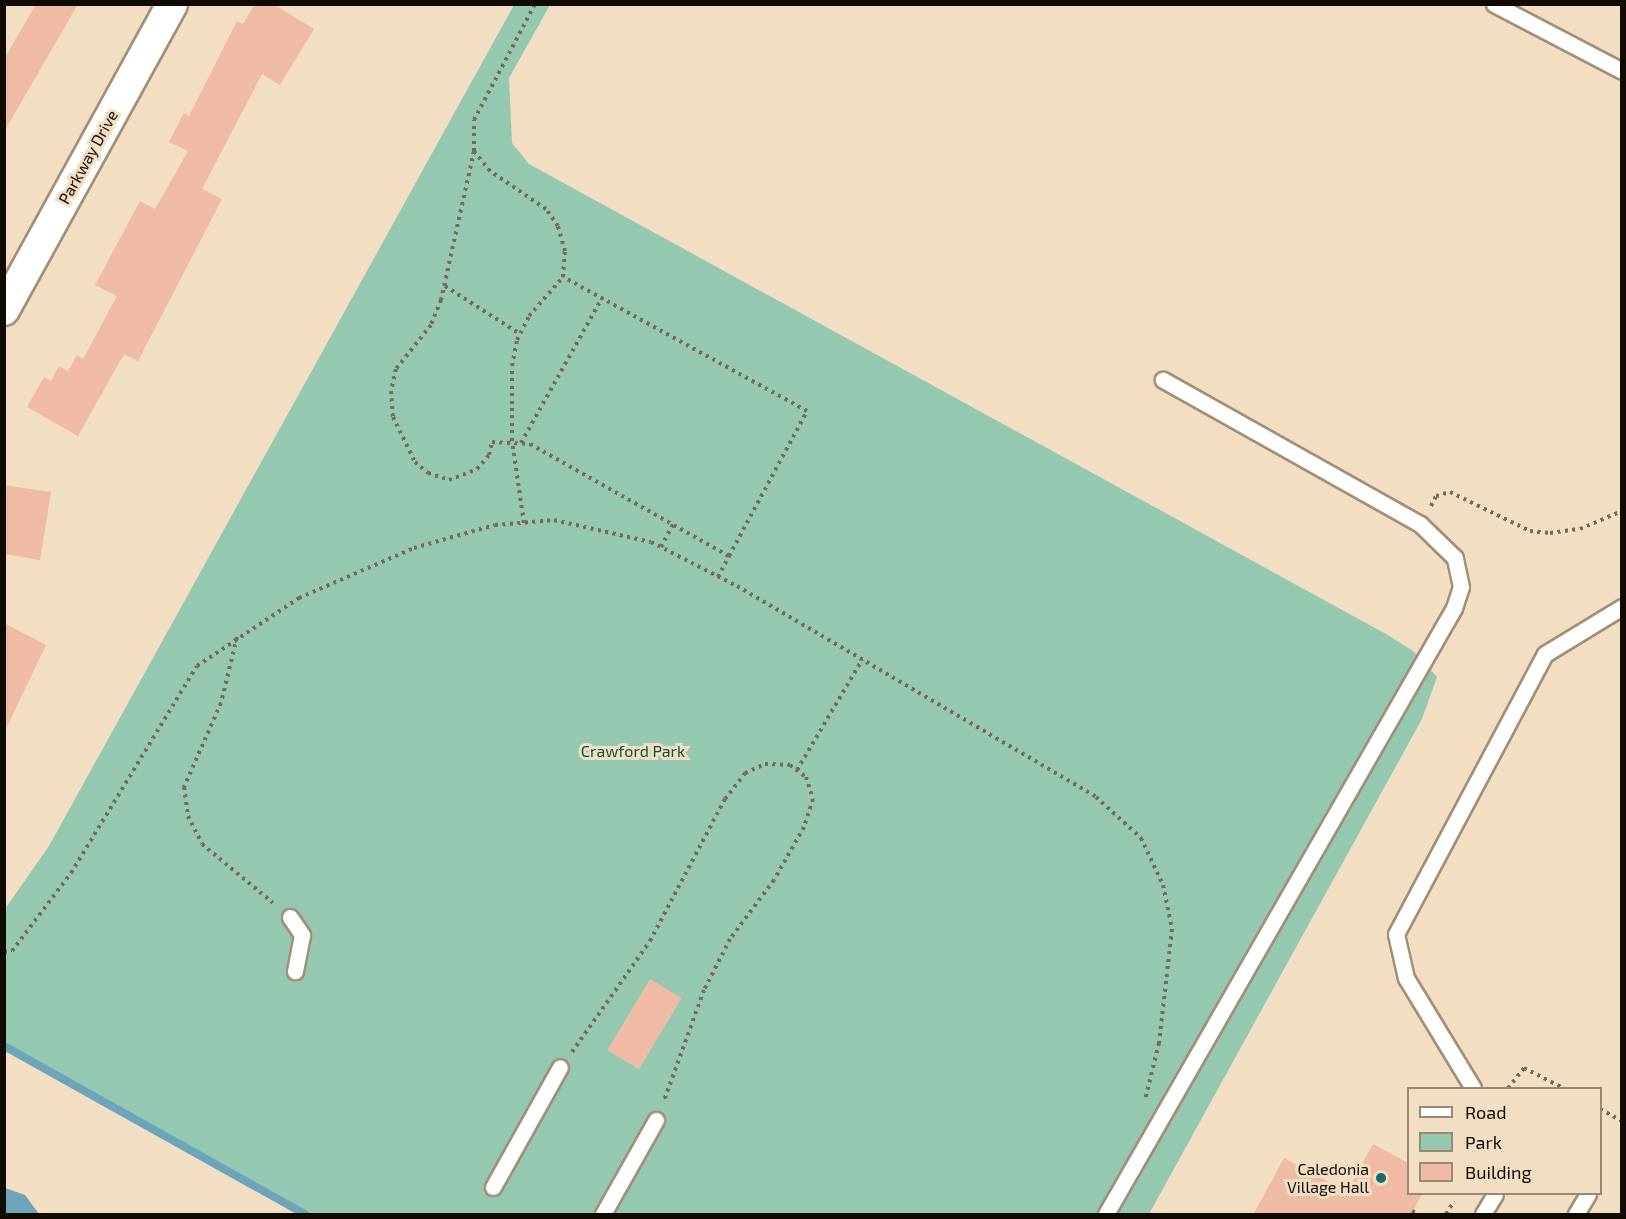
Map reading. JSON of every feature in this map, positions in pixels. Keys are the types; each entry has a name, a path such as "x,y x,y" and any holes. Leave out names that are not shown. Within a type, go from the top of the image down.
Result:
{"street":[{"name":"Parkway Drive","path":"4,310 172,4"}],"lane":[{"path":"1494,4 1622,71"},
{"path":"1106,1215 1454,608 1461,587 1455,558 1420,524 1163,380"},
{"path":"1472,1087 1406,978 1396,934 1545,654 1622,607"},
{"path":"290,917 302,935 295,971"},
{"path":"493,1187 560,1067"},
{"path":"603,1215 656,1120"},
{"path":"1484,1215 1494,1195"},
{"path":"1576,1215 1587,1195"}],"path":[{"path":"535,4 474,120 474,152 445,286 431,325 396,369 391,391 398,428 415,462 428,473 449,480 477,469 489,455 492,442 521,443 729,556"},
{"path":"474,152 490,171 529,194 552,217 565,251 563,277 520,334 512,366 512,441 524,523"},
{"path":"563,277 807,411 718,577"},
{"path":"445,286 520,334"},
{"path":"521,443 602,298"},
{"path":"1420,524 1436,496 1449,492 1530,531 1550,534 1580,529 1622,511"},
{"path":"4,952 12,951 72,873 197,666 237,636 299,598 414,548 495,525 554,520 661,547 718,577 1096,797 1141,838 1163,885 1172,928 1159,1042 1144,1106"},
{"path":"661,547 673,525"},
{"path":"237,636 224,695 184,787 188,816 202,844 290,917"},
{"path":"797,771 862,660"},
{"path":"560,1067 650,941 724,799 745,773 765,764 790,765 806,777 813,799 804,827 774,880 730,939 704,990 656,1120"},
{"path":"1510,1087 1524,1068 1559,1087"},
{"path":"1602,1110 1622,1121"},
{"path":"1446,1215 1454,1201"},
{"path":"1412,1211 1418,1215"}],"green space":[{"name":"Crawford Park","path":"514,5 550,5 509,78 512,143 529,164 1386,634 1413,651 1437,677 1422,719 1149,1214 305,1214 5,1046 5,909 49,846"}],"water":[{"path":"5,1188 25,1195 39,1214 5,1214"}],"building":[{"path":"36,4 78,4 4,132 4,59"},
{"path":"255,4 273,4 314,29 280,85 262,74 202,189 222,199 138,361 124,354 78,436 27,407 44,377 51,381 59,366 68,371 77,355 83,359 117,296 95,285 140,201 155,209 188,151 169,142 184,113 189,116 237,21 243,24"},
{"path":"4,485 51,492 40,560 4,554"},
{"path":"4,623 46,645 4,733"},
{"path":"650,979 682,998 639,1069 607,1050"},
{"name":"Caledonia Village Hall","path":"1373,1144 1407,1162 1407,1195 1421,1195 1411,1215 1253,1215 1284,1158 1347,1192"}],"waterway":[{"path":"4,1046 305,1214"}],"place":[{"name":"Caledonia Village Hall","path":"1381,1178"}]}
